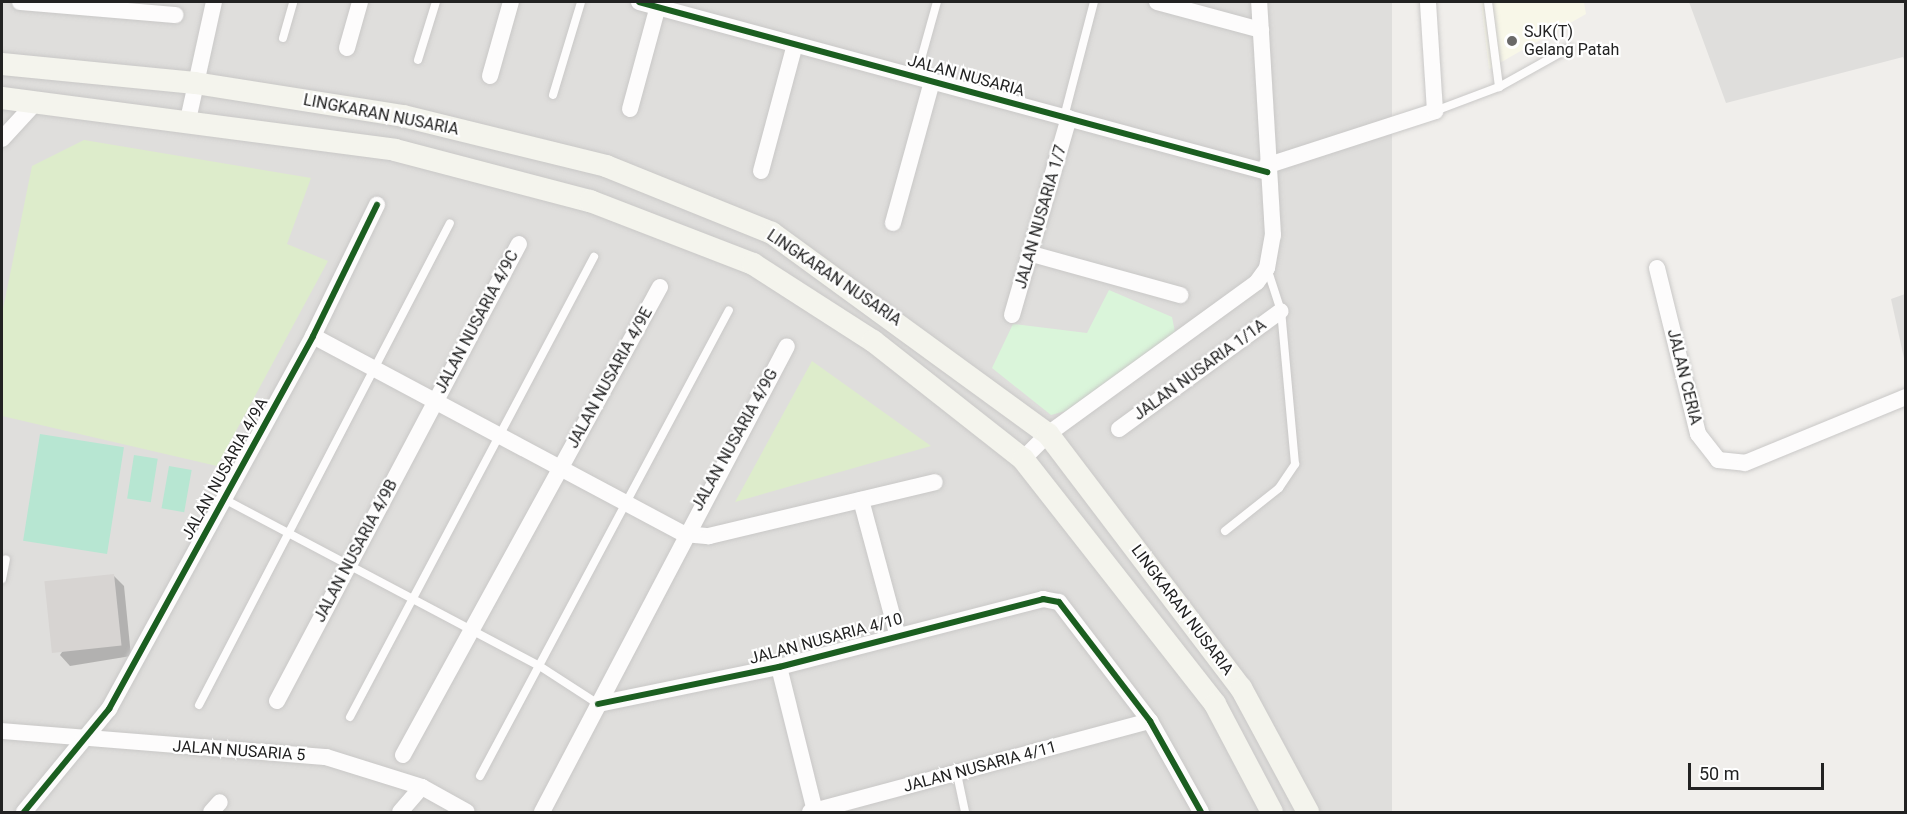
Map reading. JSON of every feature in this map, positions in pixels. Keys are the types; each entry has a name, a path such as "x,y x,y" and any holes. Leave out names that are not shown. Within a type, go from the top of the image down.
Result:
{"main road":[{"name":"LINGKARAN NUSARIA","path":"2,64 195,83 403,116 606,166 772,233 1048,434 1241,688 1308,813"},
{"name":"LINGKARAN NUSARIA","path":"2,98 188,120 395,150 591,201 753,264 873,341 1023,459 1215,704 1272,813"}],"street":[{"path":"20,2 175,15"},
{"path":"188,120 214,2"},
{"path":"347,48 360,2"},
{"path":"490,76 511,2"},
{"name":"JALAN NUSARIA","path":"639,2 658,4 1067,118 1266,169"},
{"path":"1157,2 1261,30"},
{"path":"1023,459 1048,434 1257,282 1267,268 1273,235 1266,169 1259,2"},
{"path":"1266,169 1434,111 1428,2"},
{"path":"630,108 658,4"},
{"path":"761,171 795,44"},
{"path":"893,223 924,79"},
{"path":"2,139 38,101"},
{"name":"JALAN NUSARIA 1/7","path":"1012,315 1032,254 1067,118"},
{"name":"JALAN NUSARIA 4/9A","path":"24,813 87,741 314,336 377,205"},
{"name":"JALAN NUSARIA 4/9C","path":"435,401 519,244"},
{"path":"1032,254 1180,295"},
{"name":"JALAN CERIA","path":"1657,268 1698,434 1718,460 1745,463 1905,397"},
{"name":"JALAN NUSARIA 4/9E","path":"403,755 660,287"},
{"name":"JALAN NUSARIA 1/1A","path":"1119,429 1281,311"},
{"path":"314,336 684,534 709,536 935,482"},
{"name":"JALAN NUSARIA 4/9G","path":"542,813 684,534 787,346"},
{"name":"JALAN NUSARIA 4/9B","path":"277,701 435,401"},
{"path":"861,500 897,633"},
{"name":"JALAN NUSARIA 4/10","path":"598,704 779,667 897,633 1043,599 1059,602 1150,721"},
{"path":"779,667 812,812"},
{"path":"1150,721 1201,813"},
{"name":"JALAN NUSARIA 4/11","path":"812,812 834,809 1150,721"},
{"name":"JALAN NUSARIA 5","path":"2,731 87,741 326,757 422,787 467,813"},
{"path":"400,813 422,787"}],"lane":[{"path":"283,38 293,2"},
{"path":"418,60 436,2"},
{"path":"553,95 581,2"},
{"path":"924,79 937,2"},
{"path":"1067,118 1094,2"},
{"path":"1488,2 1499,87"},
{"path":"1434,111 1499,87 1569,48"},
{"path":"199,705 286,533 450,223"},
{"path":"350,717 594,257"},
{"path":"1225,531 1279,488 1295,464 1281,311 1267,268"},
{"path":"480,776 622,501 729,310"},
{"path":"224,499 538,665 598,704"},
{"path":"2,579 6,559"},
{"path":"957,774 965,813"}],"shaded area":[{"path":"2,2 1392,2 1392,812 2,812"},
{"name":"SJK(T) Gelang Patah","path":"1481,2 1584,2 1586,14 1489,69"},
{"path":"1689,2 1905,2 1905,62 1903,57 1726,103"},
{"path":"1906,294 1905,363 1891,299"}],"green space":[{"path":"84,140 311,178 287,244 328,261 217,466 2,416 2,314 32,166"},
{"path":"1109,290 1172,317 1175,332 1066,411 1051,415 992,368 1013,324 1087,333"},
{"path":"812,361 931,446 735,502"},
{"path":"40,434 124,447 107,554 23,541"},
{"path":"134,455 158,459 151,502 127,498"},
{"path":"169,466 192,470 184,512 162,508"}],"building":[{"path":"114,574 122,646 52,653 44,581"}],"cycle path":[{"path":"639,2 1267,172"},
{"path":"24,812 109,709 313,336 377,205"},
{"path":"598,704 779,667 1043,599 1059,602 1150,721 1201,812"}],"place":[{"name":"SJK(T) Gelang Patah","path":"1512,41"}]}
